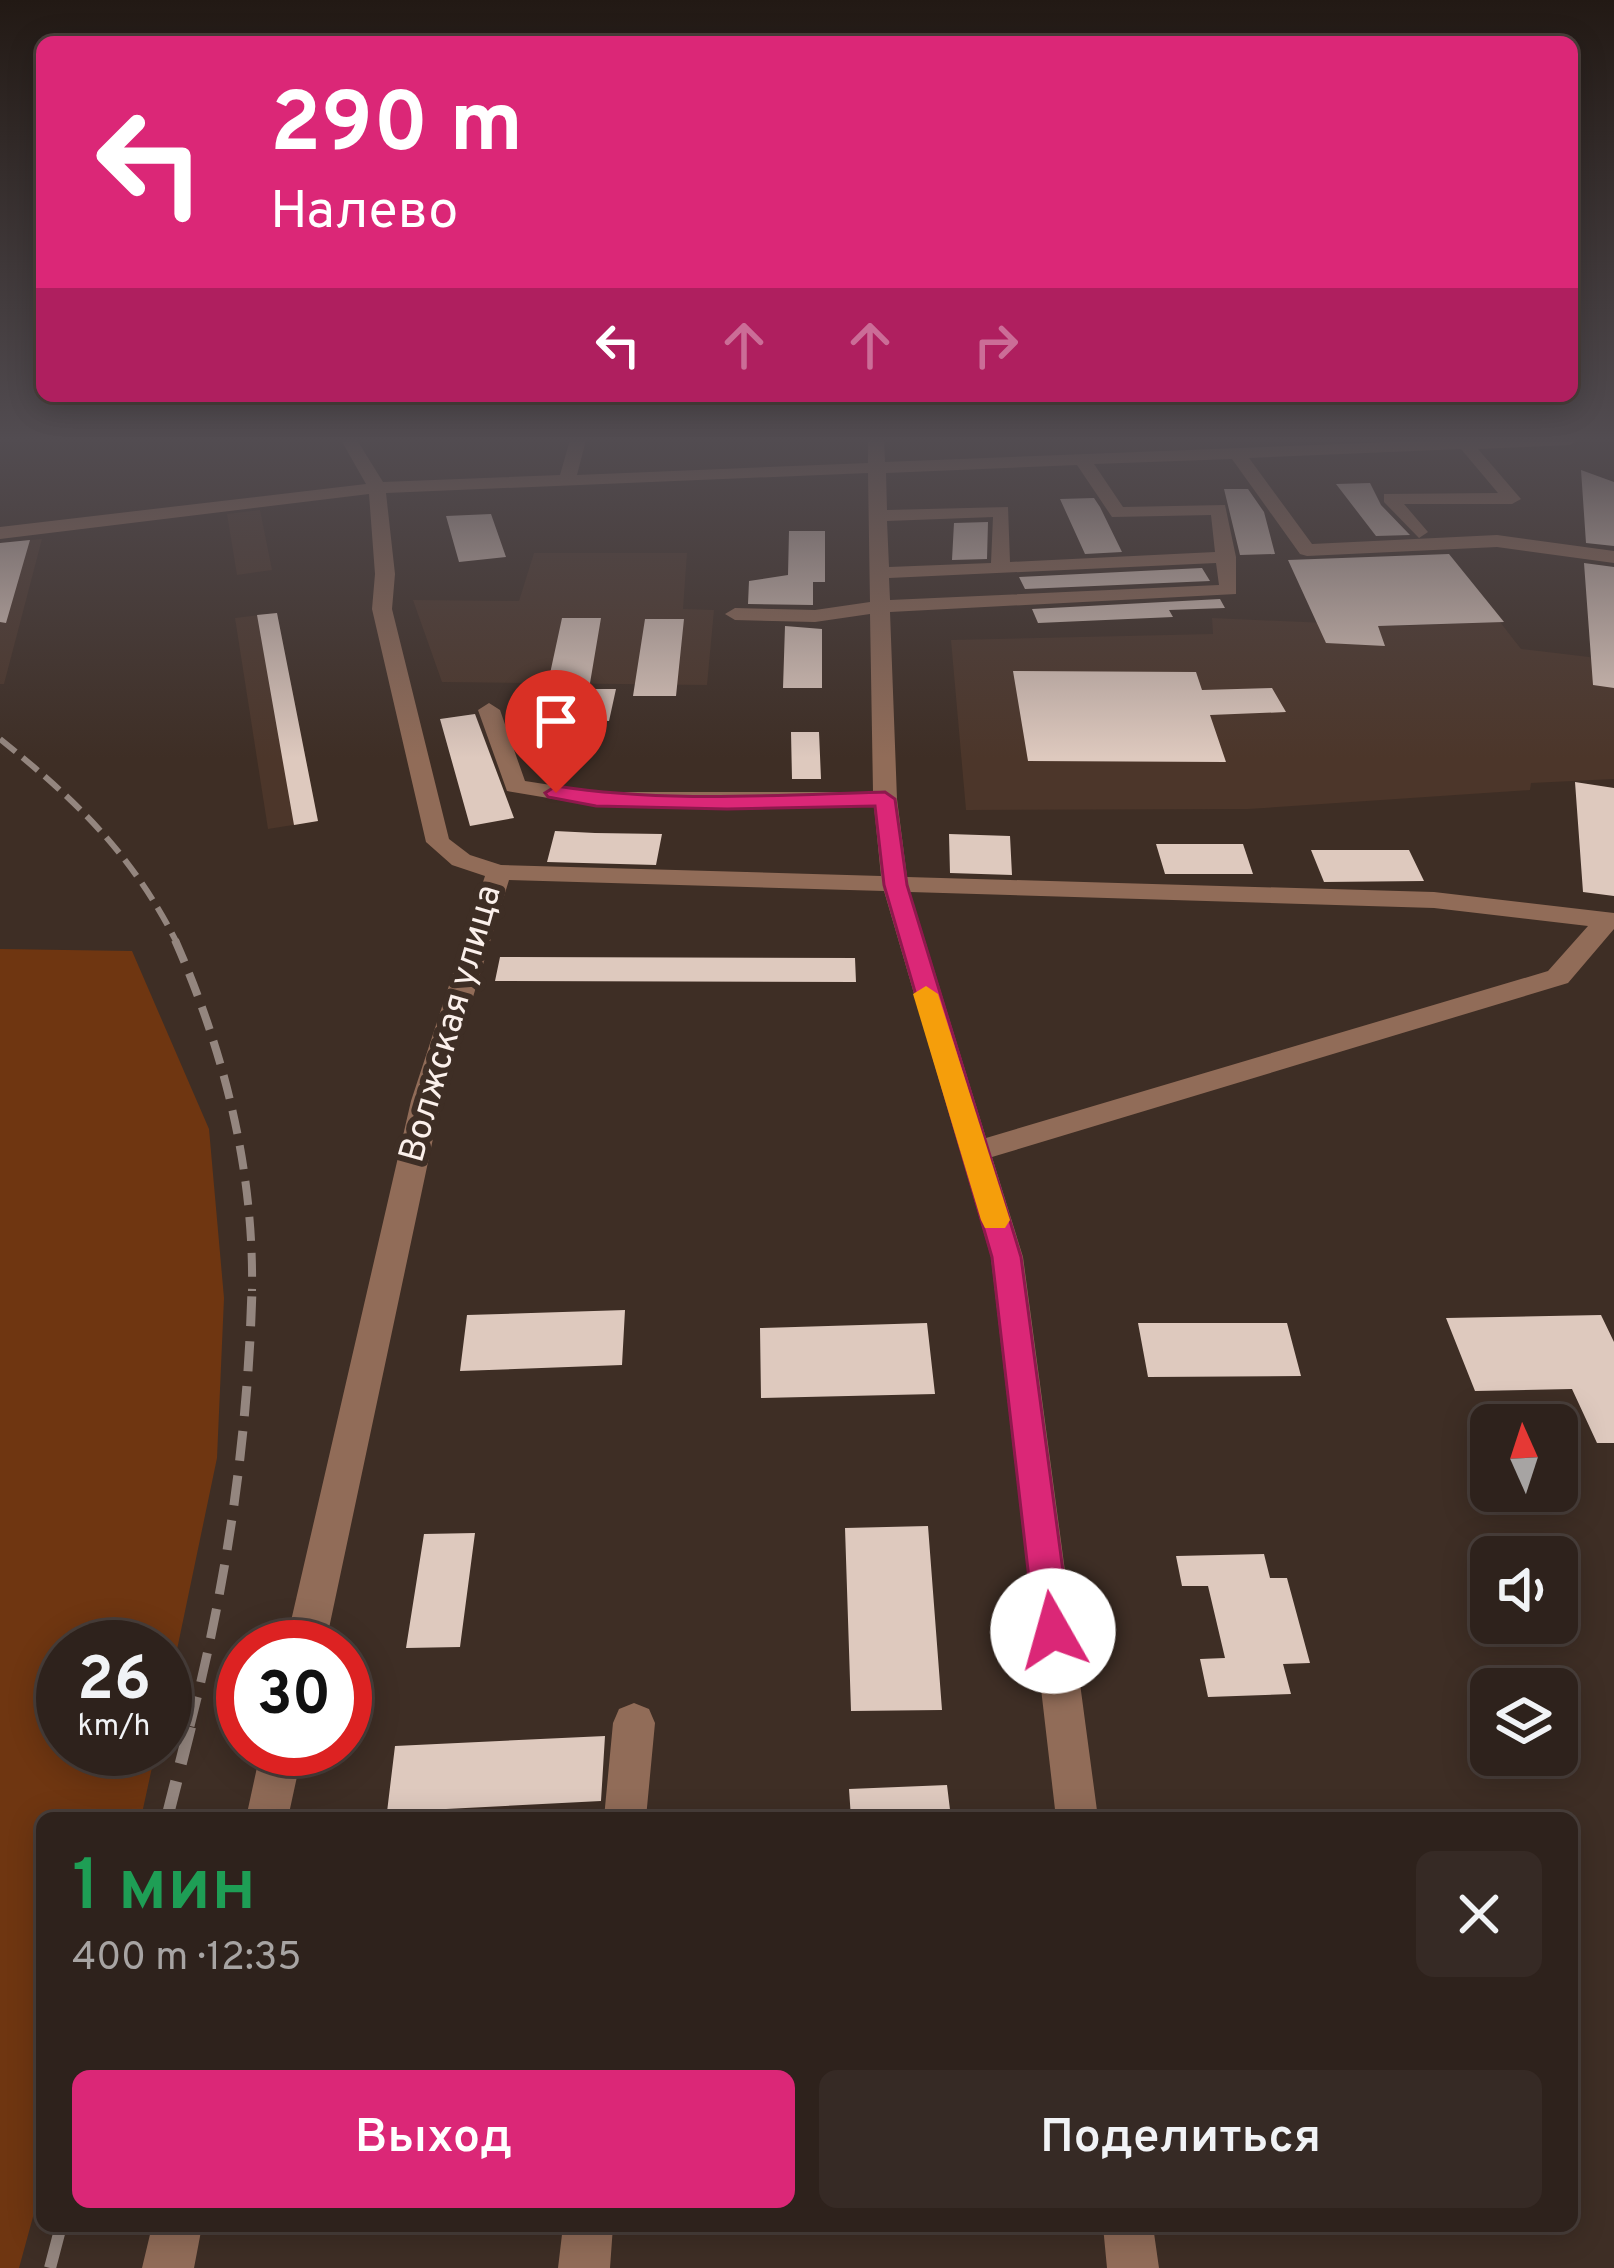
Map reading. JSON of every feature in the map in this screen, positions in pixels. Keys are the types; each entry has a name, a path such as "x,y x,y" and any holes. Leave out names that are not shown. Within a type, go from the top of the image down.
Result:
{"street":[{"name":"Волжская улица","path":"311,1620 426,1101 500,872 460,860 438,842 382,609 382,546"},
{"path":"880,546 885,799 895,885 1006,1257 1076,1812"},
{"path":"1000,568 1001,546"},
{"path":"735,614 815,616 881,606 1229,590 1224,546"},
{"path":"1304,546 1307,550 1395,546"},
{"path":"1532,546 1614,557"},
{"path":"881,573 1226,556"},
{"path":"489,710 515,786 596,799 885,799"},
{"path":"500,872 1435,900 1610,920"},
{"path":"974,1152 1558,977 1610,920"},
{"path":"626,1812 634,1723"},
{"path":"268,1812 276,1776"},
{"path":"167,2268 176,2232"},
{"path":"584,2268 587,2232"},
{"path":"1129,2232 1133,2268"}],"shaded area":[{"path":"0,546 40,546 4,684 0,684"},
{"path":"232,546 267,546 272,570 237,575"},
{"path":"534,553 687,553 683,609 714,610 707,685 442,682 413,600 519,601"},
{"path":"277,613 318,821 268,829 235,618"},
{"path":"1212,618 1394,626 1500,622 1521,649 1614,660 1614,779 1531,783 1530,790 1248,809 966,810 951,640 1213,634"},
{"path":"0,949 132,951 209,1129 224,1298 217,1458 183,1620 36,1620 36,1776 150,1776 142,1812 36,1812 36,2206 19,2268 0,2268"}],"building":[{"path":"0,546 28,546 6,623 0,622"},
{"path":"454,546 502,546 506,557 459,562"},
{"path":"789,546 825,546 825,582 813,582 813,605 748,604 749,581 788,575"},
{"path":"953,546 987,546 987,559 952,560"},
{"path":"1081,546 1119,546 1122,552 1085,554"},
{"path":"1238,546 1273,546 1275,554 1240,555"},
{"path":"1449,554 1504,622 1378,626 1385,646 1326,643 1288,560"},
{"path":"1584,563 1614,567 1614,688 1593,685"},
{"path":"1202,568 1210,581 1025,589 1019,577"},
{"path":"1220,599 1225,608 1169,610 1173,617 1038,623 1032,609"},
{"path":"277,613 318,821 294,825 257,615"},
{"path":"562,618 601,618 589,689 616,689 609,721 593,720 575,773 540,772 560,720 540,720"},
{"path":"645,619 684,619 676,696 633,696"},
{"path":"785,626 822,629 822,688 783,688"},
{"path":"1013,671 1196,672 1202,690 1272,688 1286,712 1210,715 1226,762 1028,761"},
{"path":"475,714 514,818 470,826 440,719"},
{"path":"791,732 819,732 821,779 792,779"},
{"path":"1575,782 1614,788 1614,896 1583,892"},
{"path":"555,831 662,834 656,865 547,862"},
{"path":"949,834 1010,836 1012,875 950,873"},
{"path":"1156,844 1243,844 1253,874 1165,874"},
{"path":"1311,850 1409,850 1424,881 1324,882"},
{"path":"500,957 855,958 856,982 495,981"},
{"path":"625,1310 622,1365 460,1371 467,1315"},
{"path":"1601,1315 1614,1342 1614,1443 1597,1443 1572,1389 1475,1391 1446,1318"},
{"path":"927,1323 935,1394 761,1398 760,1328"},
{"path":"1138,1323 1287,1323 1301,1376 1148,1377"},
{"path":"928,1526 942,1710 851,1711 845,1528"},
{"path":"475,1533 460,1647 406,1648 424,1534"},
{"path":"1264,1554 1270,1578 1287,1578 1310,1663 1283,1664 1291,1694 1208,1697 1200,1659 1225,1658 1208,1586 1182,1586 1176,1556"},
{"path":"605,1736 601,1801 387,1812 395,1746"},
{"path":"947,1785 950,1812 851,1812 849,1789"}],"railway":[{"path":"0,739 54,785 122,856 177,943"},
{"path":"175,940 208,1025 233,1111 248,1200 252,1289"},
{"path":"192,1717 233,1509 252,1289"},
{"path":"169,1812 178,1776"},
{"path":"50,2268 59,2232"}],"slow traffic":[{"path":"926,994 995,1220"}],"route":[{"path":"556,793 596,799 727,802 885,799 895,885 1006,1257 1053,1631"}]}
